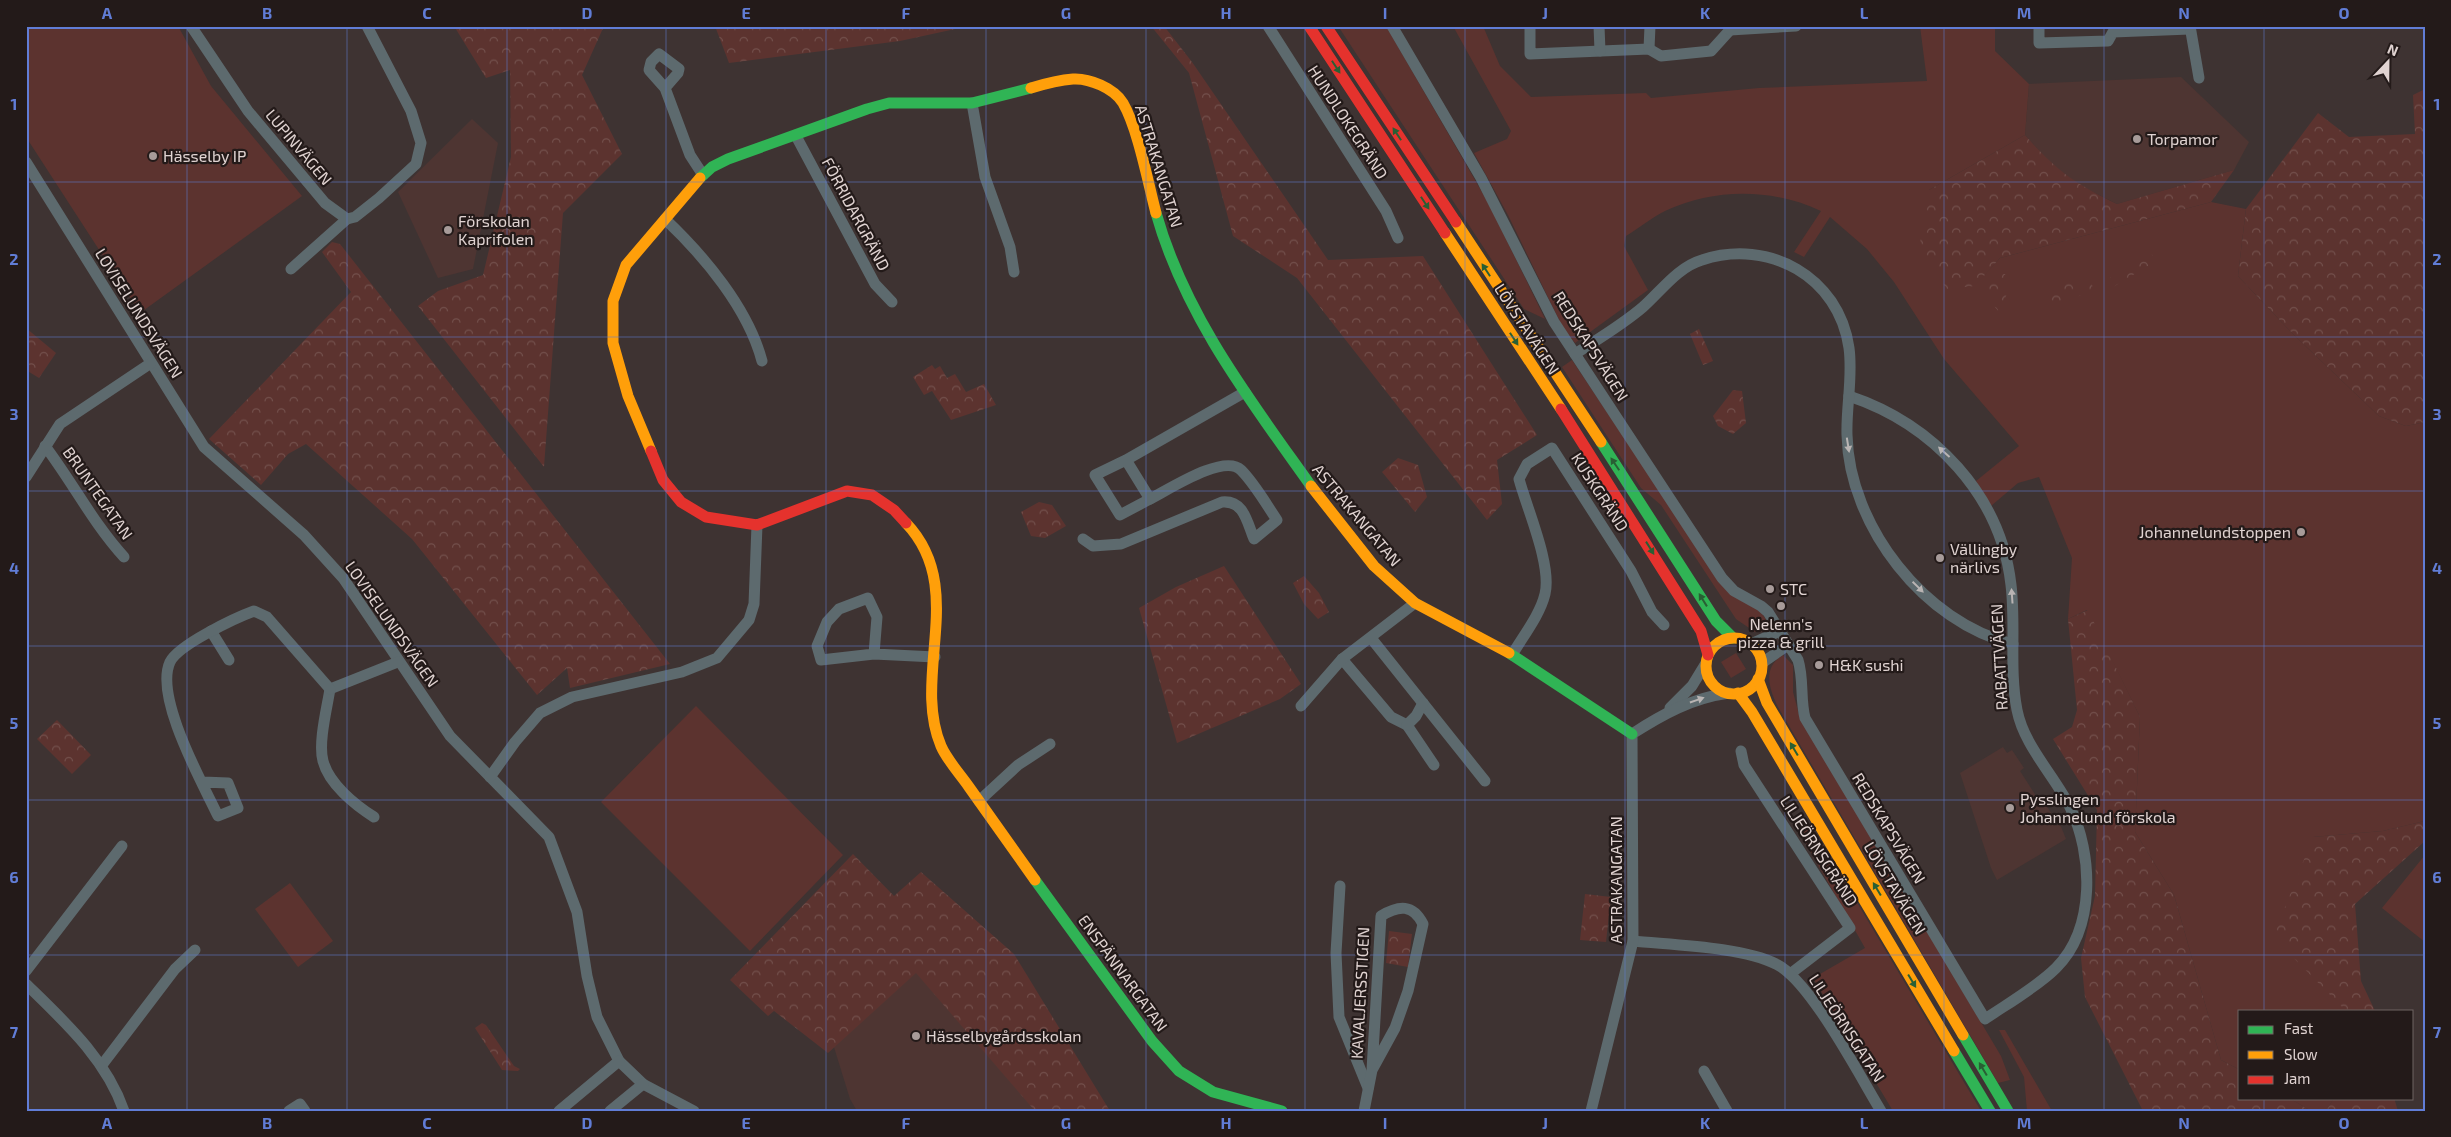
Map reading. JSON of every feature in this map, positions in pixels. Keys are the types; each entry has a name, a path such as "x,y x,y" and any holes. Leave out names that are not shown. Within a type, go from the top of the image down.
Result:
{"street":[{"name":"LUPINVÄGEN","path":"191,26 248,111 325,203 347,219"},
{"path":"291,269 347,219 356,217 416,164 421,143 411,112 367,26"},
{"name":"HUNDLOKEGRÄND","path":"1268,26 1386,212 1398,238"},
{"name":"LÖVSTAVÄGEN","path":"1309,26 1604,473 1701,631 1707,659 1707,670 1713,684 1733,693 1752,712 1990,1111"},
{"name":"LÖVSTAVÄGEN","path":"1326,26 1636,495 1716,621 1733,638 1751,644"},
{"name":"REDSKAPSVÄGEN","path":"1392,26 1481,178 1554,322 1722,578 1734,591 1761,606 1780,631 1801,669 1801,703 1805,718 1985,1020"},
{"path":"1530,26 1530,54 1649,49 1661,56 1711,51 1729,28 1796,26"},
{"path":"1599,26 1600,51"},
{"path":"1649,49 1650,26"},
{"path":"2039,26 2040,43 2108,40 2112,29 2190,27 2199,78"},
{"name":"ASTRAKANGATAN","path":"757,525 740,524 706,517 681,502 663,480 628,396 613,343 613,301 626,265 703,175 728,159 867,109 889,103 972,103 1073,79 1088,81 1108,88 1122,101 1130,118 1163,238 1178,279 1201,323 1245,392 1323,504 1374,566 1415,603 1512,655 1632,734 1633,941 1591,1111"},
{"path":"665,88 690,155 703,175"},
{"path":"972,103 985,178 1010,247 1014,272"},
{"name":"FÖRRIDARGRÄND","path":"796,136 874,284 892,302"},
{"name":"LOVISELUNDSVÄGEN","path":"26,162 204,448 304,535 343,578 398,662 450,736 490,778 511,796 549,837 577,912 587,976 597,1017 619,1060 643,1084 694,1111"},
{"path":"665,219 694,246 725,288 757,341 762,361"},
{"path":"1575,354 1642,308 1670,281 1700,260 1732,254 1757,254 1792,265 1830,300 1839,316 1849,349 1847,436 1853,475 1864,509 1878,541 1892,560 1940,607 1981,633 2013,644"},
{"path":"26,477 60,424 151,363"},
{"path":"1083,540 1093,546 1121,544 1222,502 1231,501 1241,507 1254,539 1277,520 1240,469 1230,464 1215,466 1120,515 1095,475 1126,460 1245,392"},
{"name":"RABATTVÄGEN","path":"1849,396 1876,405 1922,434 1946,453 1966,476 1994,521 2005,552 2011,584 2014,621 2013,679 2017,711 2023,730 2070,807 2080,834 2087,891 2082,921 2065,958 2055,970 1985,1020"},
{"name":"BRUNTEGATAN","path":"45,446 62,468 103,534 124,557"},
{"name":"KUSKGRÄND","path":"1512,655 1539,609 1545,594 1546,575 1542,554 1526,508 1519,479 1528,464 1552,448 1631,571 1652,612 1664,625"},
{"path":"1126,460 1150,499"},
{"name":"ENSPÄNNARGATAN","path":"757,525 847,490 872,495 894,510 913,530 931,562 936,594 935,657 931,710 941,747 1086,954 1152,1041 1179,1071 1213,1092 1282,1111"},
{"path":"490,778 515,742 540,713 572,697 682,672 716,658 749,620 754,604 757,525"},
{"path":"874,654 877,617 868,598 839,610 827,622 817,646 821,660 874,654 935,657"},
{"path":"1301,706 1342,659 1415,603"},
{"path":"202,782 179,734 166,679 170,661 179,651 211,632 254,611 267,617 330,689 322,744 322,760 328,773 353,804 374,817"},
{"path":"1667,711 1700,698 1733,693 1753,686 1758,679 1762,663 1756,649 1751,644 1780,631"},
{"path":"211,632 229,660"},
{"path":"1371,638 1485,781"},
{"path":"1632,734 1667,711 1692,686 1714,646 1723,640 1733,638"},
{"path":"1762,663 1788,645"},
{"path":"1342,659 1391,717 1407,725 1434,766"},
{"path":"330,689 398,662"},
{"name":"LÖVSTAVÄGEN","path":"1758,679 1767,703 2008,1111"},
{"path":"1407,725 1416,716 1423,703"},
{"path":"980,801 1018,765 1050,744"},
{"name":"LILJEÖRNSGRÄND","path":"1741,751 1744,766 1850,928 1790,974"},
{"path":"26,971 122,846"},
{"name":"KAVALJERSSTIGEN","path":"1340,886 1336,953 1339,1017 1368,1088"},
{"name":"KAVALJERSSTIGEN","path":"1364,1111 1372,1070 1381,916 1391,910 1405,907 1418,914 1423,924 1408,991 1395,1028 1372,1070"},
{"name":"LILJEÖRNSGATAN","path":"1633,941 1741,953 1776,964 1790,974 1805,989 1881,1111"},
{"path":"102,1065 175,969 194,950"},
{"path":"26,984 64,1022 102,1065 118,1093 124,1111"},
{"path":"559,1111 619,1060"},
{"path":"1704,1071 1727,1111"},
{"path":"610,1111 643,1084"},
{"path":"289,1111 300,1104 305,1111"}],"shaded area":[{"name":"Torpamor","path":"2181,77 2249,142 2234,170 2117,204 2079,185 2050,163 2025,135 2029,84"},
{"name":"Förskolan Kaprifolen","path":"472,119 498,143 473,269 438,278 398,192"},
{"name":"Pysslingen Johannelund förskola","path":"2003,747 2007,753 2012,750 2024,768 2020,771 2038,799 2041,797 2053,816 2056,826 2060,824 2066,839 1997,880 1991,868 1960,773"},
{"name":"Hässelbygårdsskolan","path":"923,953 1055,1111 857,1111 850,1099 833,1044"}],"green space":[{"name":"Hässelby IP","path":"26,26 178,26 211,86 302,196 140,313 26,137"},
{"path":"454,26 604,26 582,75 622,154 563,213 544,467 418,306 438,291 483,275 511,157 510,70 486,78"},
{"path":"715,26 969,26 900,41 729,63"},
{"path":"1151,26 1164,26 1192,62 1328,260 1423,256 1537,435 1497,460 1502,504 1487,520 1297,278 1233,236 1189,73"},
{"path":"1338,26 1386,26 1490,206 1545,319 1524,309"},
{"path":"1453,26 1483,26 1500,66 1531,97 1646,93 1651,98 1759,88 1927,81 1920,26 1995,26 1995,51 2029,84 2025,135 1929,190 1975,285 2000,258 2211,202 2246,209 2238,276 2293,334 2379,416 2406,426 2425,422 2425,821 2383,831 2313,837 2346,1010 2238,1010 2238,1069 2221,1060 2174,895 2135,832 2140,717 2087,610 2068,619 2072,558 2039,477 2018,483 1991,506 1976,481 2019,446 1944,359 1894,282 1867,249 1830,217 1804,257 1794,252 1821,211 1783,198 1743,194 1723,195 1684,203 1665,211 1626,236 1624,246 1648,290 1575,343 1562,326 1508,215 1474,153 1507,139 1511,131"},
{"path":"2425,89 2425,422 2406,426 2379,416 2293,334 2238,276 2246,209 2318,113 2349,137 2415,134 2413,95"},
{"path":"2025,135 2067,175 2117,204 2234,170 2211,202 2000,258 1975,286 1947,289 1919,249 1929,190"},
{"path":"332,242 340,244 670,664 570,688 567,668 537,695 412,539 306,444 288,454 261,485 209,439 351,292 322,252"},
{"path":"2151,253 2156,261 2105,292 2100,284"},
{"path":"2005,274 2010,285 2000,313 1980,289 1990,275"},
{"path":"2089,279 2094,289 2050,309 2043,300 2060,282"},
{"path":"26,328 56,353 39,378 26,370"},
{"path":"1699,329 1713,361 1703,365 1690,334"},
{"path":"1572,360 1725,589 1761,612 1767,621 1765,631 1755,632 1736,619 1661,505 1641,488 1562,367"},
{"path":"932,365 935,369 940,366 947,378 955,374 966,392 984,384 996,405 951,420 932,391 924,395 913,377"},
{"path":"1733,390 1742,391 1746,423 1733,434 1718,426 1713,416"},
{"path":"1398,458 1418,465 1427,497 1415,512 1382,472"},
{"path":"1039,502 1052,505 1066,526 1045,538 1031,536 1021,512"},
{"path":"1224,566 1301,684 1280,699 1177,743 1139,608 1176,587"},
{"path":"1304,576 1319,593 1329,612 1318,619 1304,604 1293,583"},
{"path":"2088,610 2140,717 2135,832 2174,895 2221,1060 2238,1069 2238,1100 2292,1100 2311,1111 2143,1111 2085,997 2081,958 2095,896 2097,810 2053,739 2072,727 2077,710 2068,619"},
{"path":"1736,653 1746,669 1731,678 1721,662"},
{"path":"1783,655 1793,665 1793,692 1800,718 2001,1056 2010,1080 1998,1083 1778,707 1769,679 1772,666"},
{"path":"696,706 843,855 750,951 601,802"},
{"path":"57,720 91,755 72,774 37,739"},
{"path":"2425,821 2425,841 2355,904 2361,981 2375,1010 2345,1010 2273,937 2313,837 2383,831"},
{"path":"1802,822 1818,837 1981,1111 1893,1111 1813,978 1865,948 1796,826"},
{"path":"853,854 894,896 921,872 1014,954 1110,1111 1035,1111 916,973 828,1053 774,1011 768,1016 730,980"},
{"path":"2425,855 2425,942 2382,908"},
{"path":"290,883 333,941 298,967 255,909"},
{"path":"1585,894 1611,897 1606,942 1580,940"},
{"path":"1389,931 1412,934 1408,967 1386,963"},
{"path":"482,1023 486,1025 514,1066 520,1069 518,1071 502,1070 475,1028"},
{"path":"1999,1030 2005,1030 2052,1111 2027,1111 2024,1077"},
{"path":"2292,1100 2333,1100 2326,1111 2311,1111"},
{"path":"2333,1100 2395,1100 2398,1111 2326,1111"}],"traffic: fast":[{"path":"700,178 712,167 728,159 867,109 889,103 972,103 1031,88"},
{"path":"1156,213 1168,251 1202,322 1243,389 1311,486"},
{"path":"1601,442 1716,621 1733,638"},
{"path":"1509,653 1632,734"},
{"path":"1035,880 1152,1041 1179,1071 1213,1092 1282,1111"},
{"path":"1963,1035 2008,1111"},
{"path":"1954,1051 1990,1111"}],"traffic: slow":[{"path":"1031,88 1057,81 1079,79 1101,85 1114,93 1123,103 1133,127 1156,213"},
{"path":"651,451 628,396 613,343 613,301 626,265 700,178"},
{"path":"1456,222 1601,442"},
{"path":"1445,233 1561,409"},
{"path":"1311,486 1374,566 1415,603 1509,653"},
{"path":"906,523 924,548 933,575 936,603 932,690 933,719 941,746 950,762 1035,880"},
{"path":"1734,638 1745,640 1754,646 1760,655 1762,666 1760,677 1754,686 1745,692 1734,694 1723,692 1714,686 1708,677 1706,666 1708,655 1714,646 1723,640 1734,638"},
{"path":"1758,679 1767,703 1963,1035"},
{"path":"1738,693 1752,712 1954,1051"}],"traffic: jam":[{"path":"1309,26 1445,233"},
{"path":"1326,26 1456,222"},
{"path":"1561,409 1701,631 1708,655"},
{"path":"651,451 663,480 681,502 706,517 757,525 847,491 872,495 894,510 906,523"}],"place":[{"name":"Torpamor","path":"2137,139"},
{"name":"Hässelby IP","path":"153,156"},
{"name":"Förskolan Kaprifolen","path":"448,230"},
{"name":"Johannelundstoppen","path":"2301,532"},
{"name":"Vällingby närlivs","path":"1940,558"},
{"name":"STC","path":"1770,589"},
{"name":"Nelenn's pizza & grill","path":"1781,606"},
{"name":"H&K sushi","path":"1819,665"},
{"name":"Pysslingen Johannelund förskola","path":"2010,808"},
{"name":"Hässelbygårdsskolan","path":"916,1036"}]}
